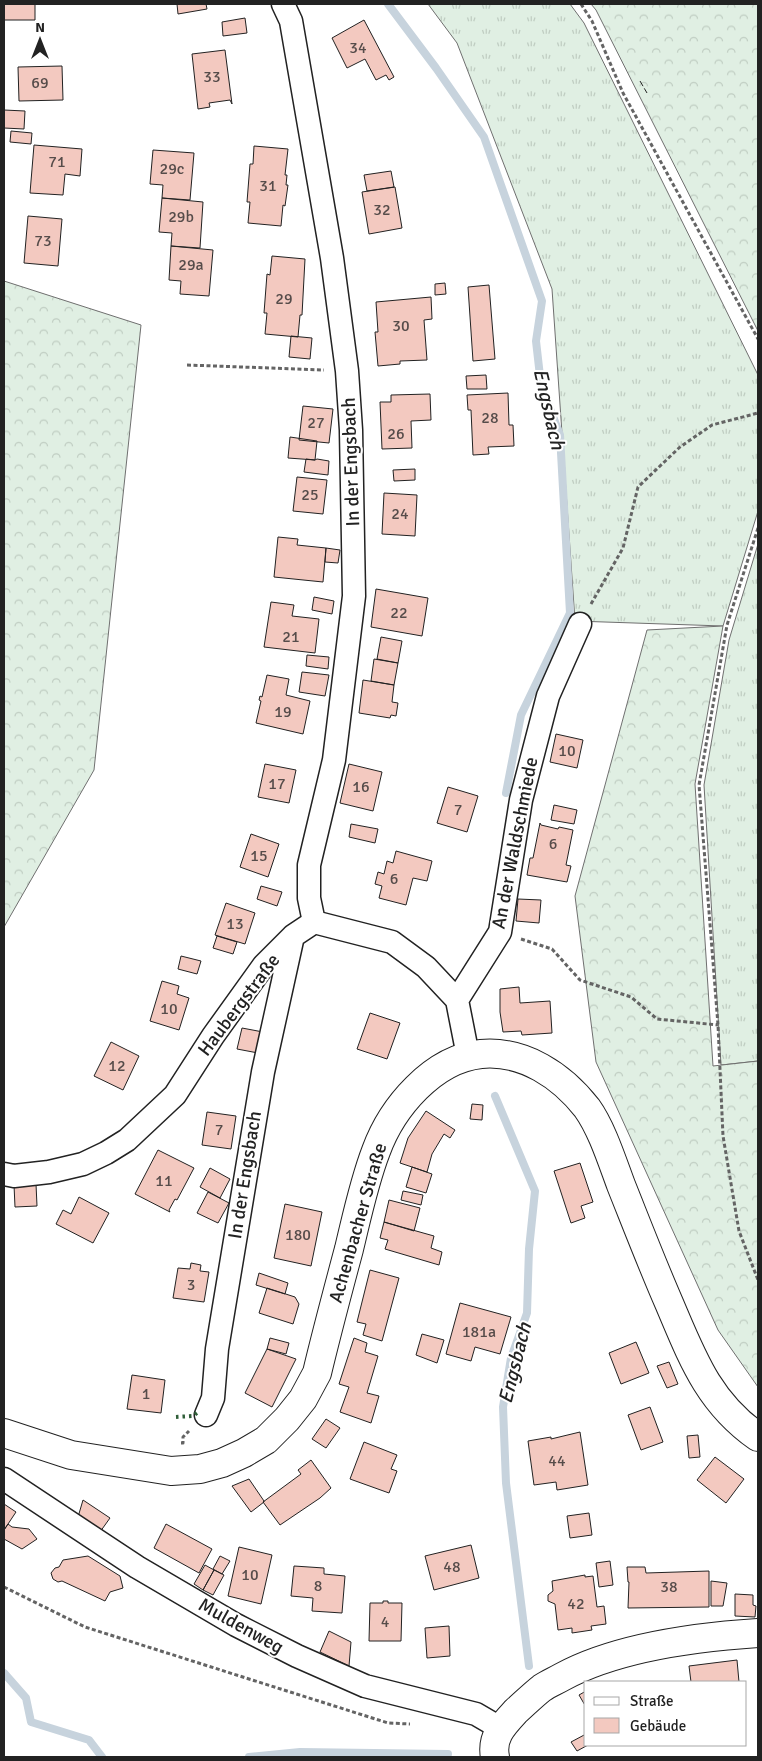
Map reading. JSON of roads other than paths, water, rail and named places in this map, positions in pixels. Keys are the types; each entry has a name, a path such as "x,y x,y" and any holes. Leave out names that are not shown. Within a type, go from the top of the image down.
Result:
{"main road":[{"name":"Achenbacher Straße","path":"4,1433 71,1456 171,1471 200,1469 222,1463 266,1440 288,1419 303,1399 317,1373 376,1150 393,1116 419,1086 441,1067 468,1056 489,1054 508,1055 528,1061 550,1072 563,1082 588,1110 610,1157 651,1262 697,1368 722,1405 747,1430 758,1437"},
{"path":"494,1757 495,1740 500,1728 543,1688 570,1672 599,1659 654,1646 724,1635 758,1633"}],"street":[{"name":"In der Engsbach","path":"283,4 291,21 332,258 347,371 351,430 354,596 334,760 309,865 309,898 314,922"},
{"name":"An der Waldschmiede","path":"457,1000 500,932 521,800 548,696 580,624"},
{"name":"Haubergstraße","path":"4,1174 14,1176 49,1172 83,1164 127,1140 175,1095 213,1036 264,965 293,936 314,922"},
{"path":"314,922 392,942 426,967 457,1000 468,1056"},
{"name":"In der Engsbach","path":"206,1415 213,1398 217,1349 262,1072 293,936"},
{"name":"Muldenweg","path":"4,1478 137,1567 236,1625 297,1656 365,1686 476,1714 500,1728"}],"waterway":[{"name":"Engsbach","path":"388,4 484,137 542,301 536,341 541,385 560,435 570,613 521,715 506,793"},
{"name":"Engsbach","path":"495,1096 535,1191 529,1249 527,1313 511,1358 503,1407 506,1483 529,1666"},
{"path":"4,1673 26,1698 31,1722 89,1740 102,1757"},
{"path":"249,1757 300,1752 448,1754"}]}
